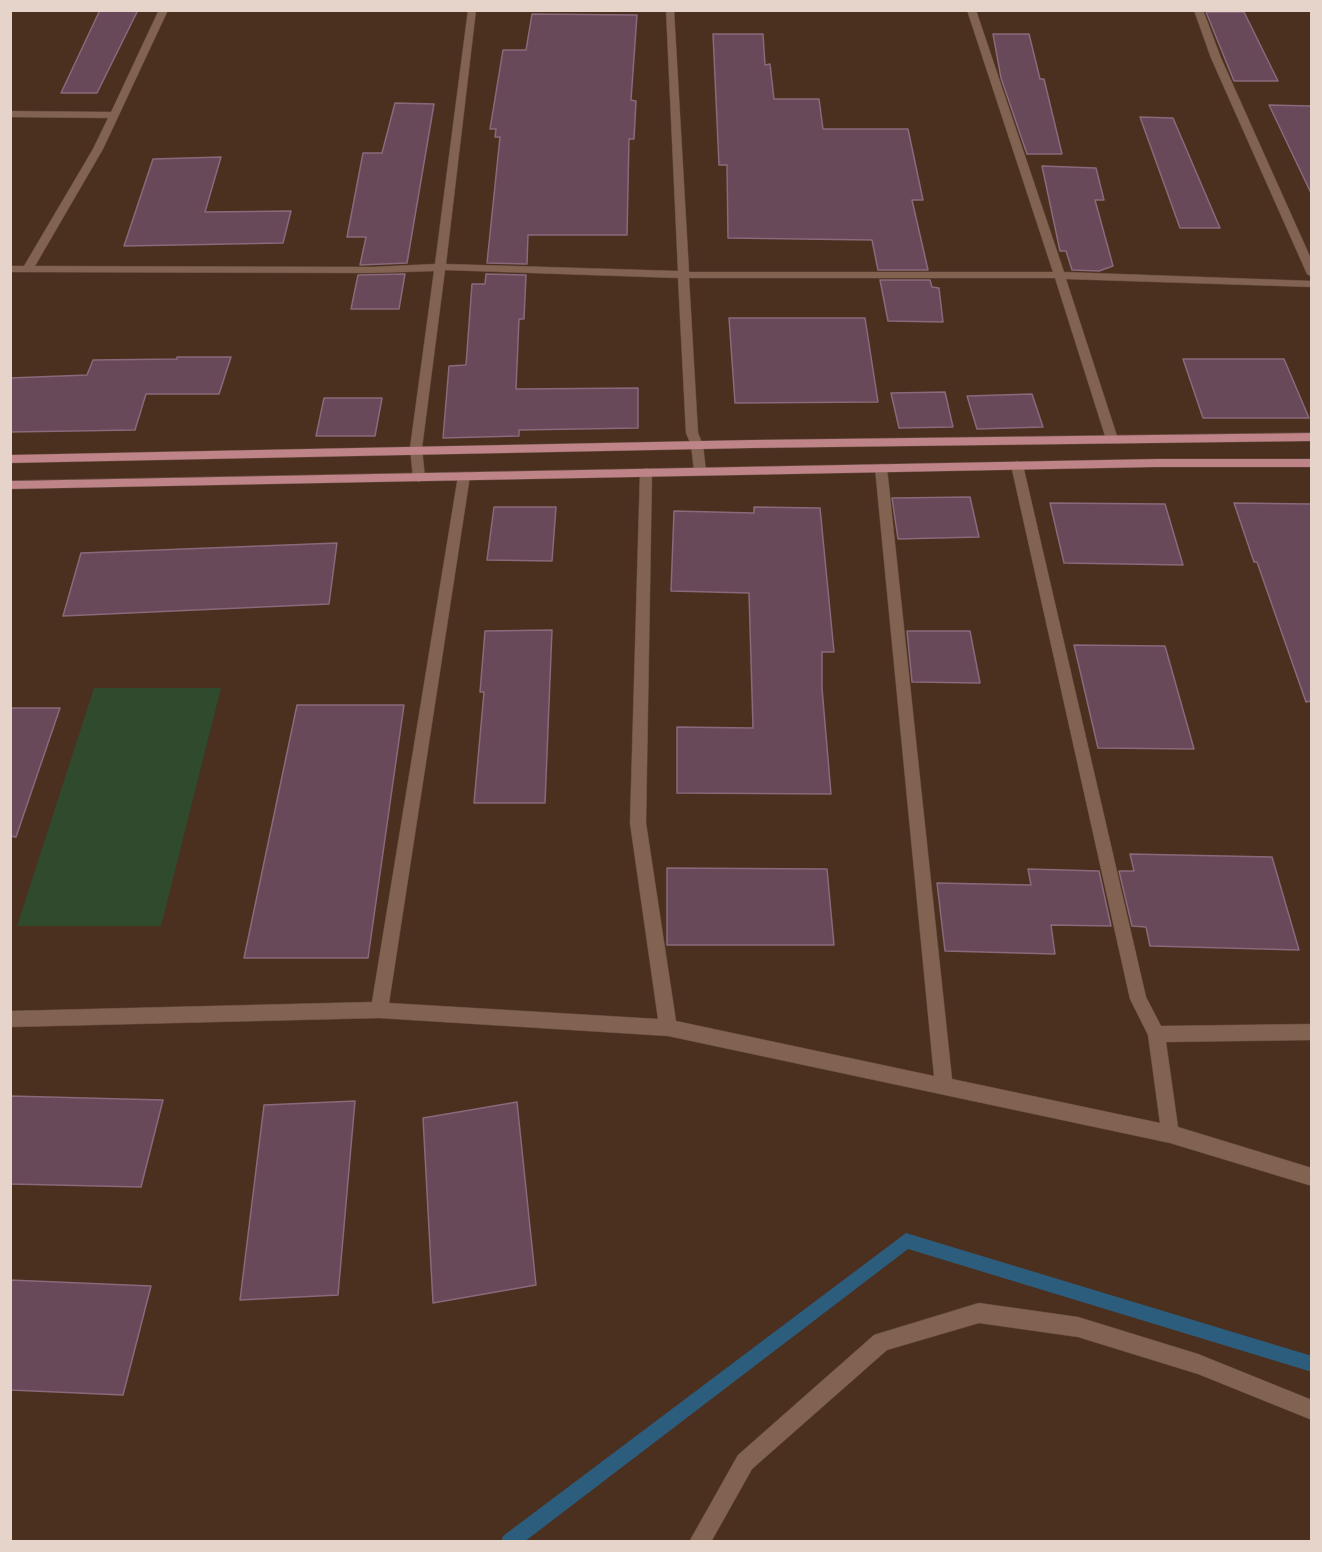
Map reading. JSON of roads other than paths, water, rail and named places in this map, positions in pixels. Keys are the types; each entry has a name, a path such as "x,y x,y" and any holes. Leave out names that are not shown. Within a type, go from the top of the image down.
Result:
{"main road":[{"path":"10,459 697,445 1311,437"},
{"path":"10,485 1017,465 1311,463"}],"street":[{"path":"28,269 98,149 164,10"},
{"path":"419,477 416,448 472,10"},
{"path":"670,10 692,433 697,445 700,471"},
{"path":"971,10 1112,438"},
{"path":"1198,10 1216,58 1311,274"},
{"path":"10,114 114,115"},
{"path":"10,269 372,270 440,267 684,275 1059,275 1311,284"},
{"path":"1017,465 1138,999 1156,1034 1170,1134"},
{"path":"881,468 944,1088"},
{"path":"646,472 638,823 668,1028"},
{"path":"378,1010 464,476"},
{"path":"10,1019 378,1010 668,1028 1170,1134 1311,1177"},
{"path":"1156,1034 1311,1032"},
{"path":"699,1542 745,1462 881,1342 979,1313 1077,1327 1198,1364 1311,1410"}],"waterway":[{"path":"509,1542 906,1241 1312,1364"}]}
